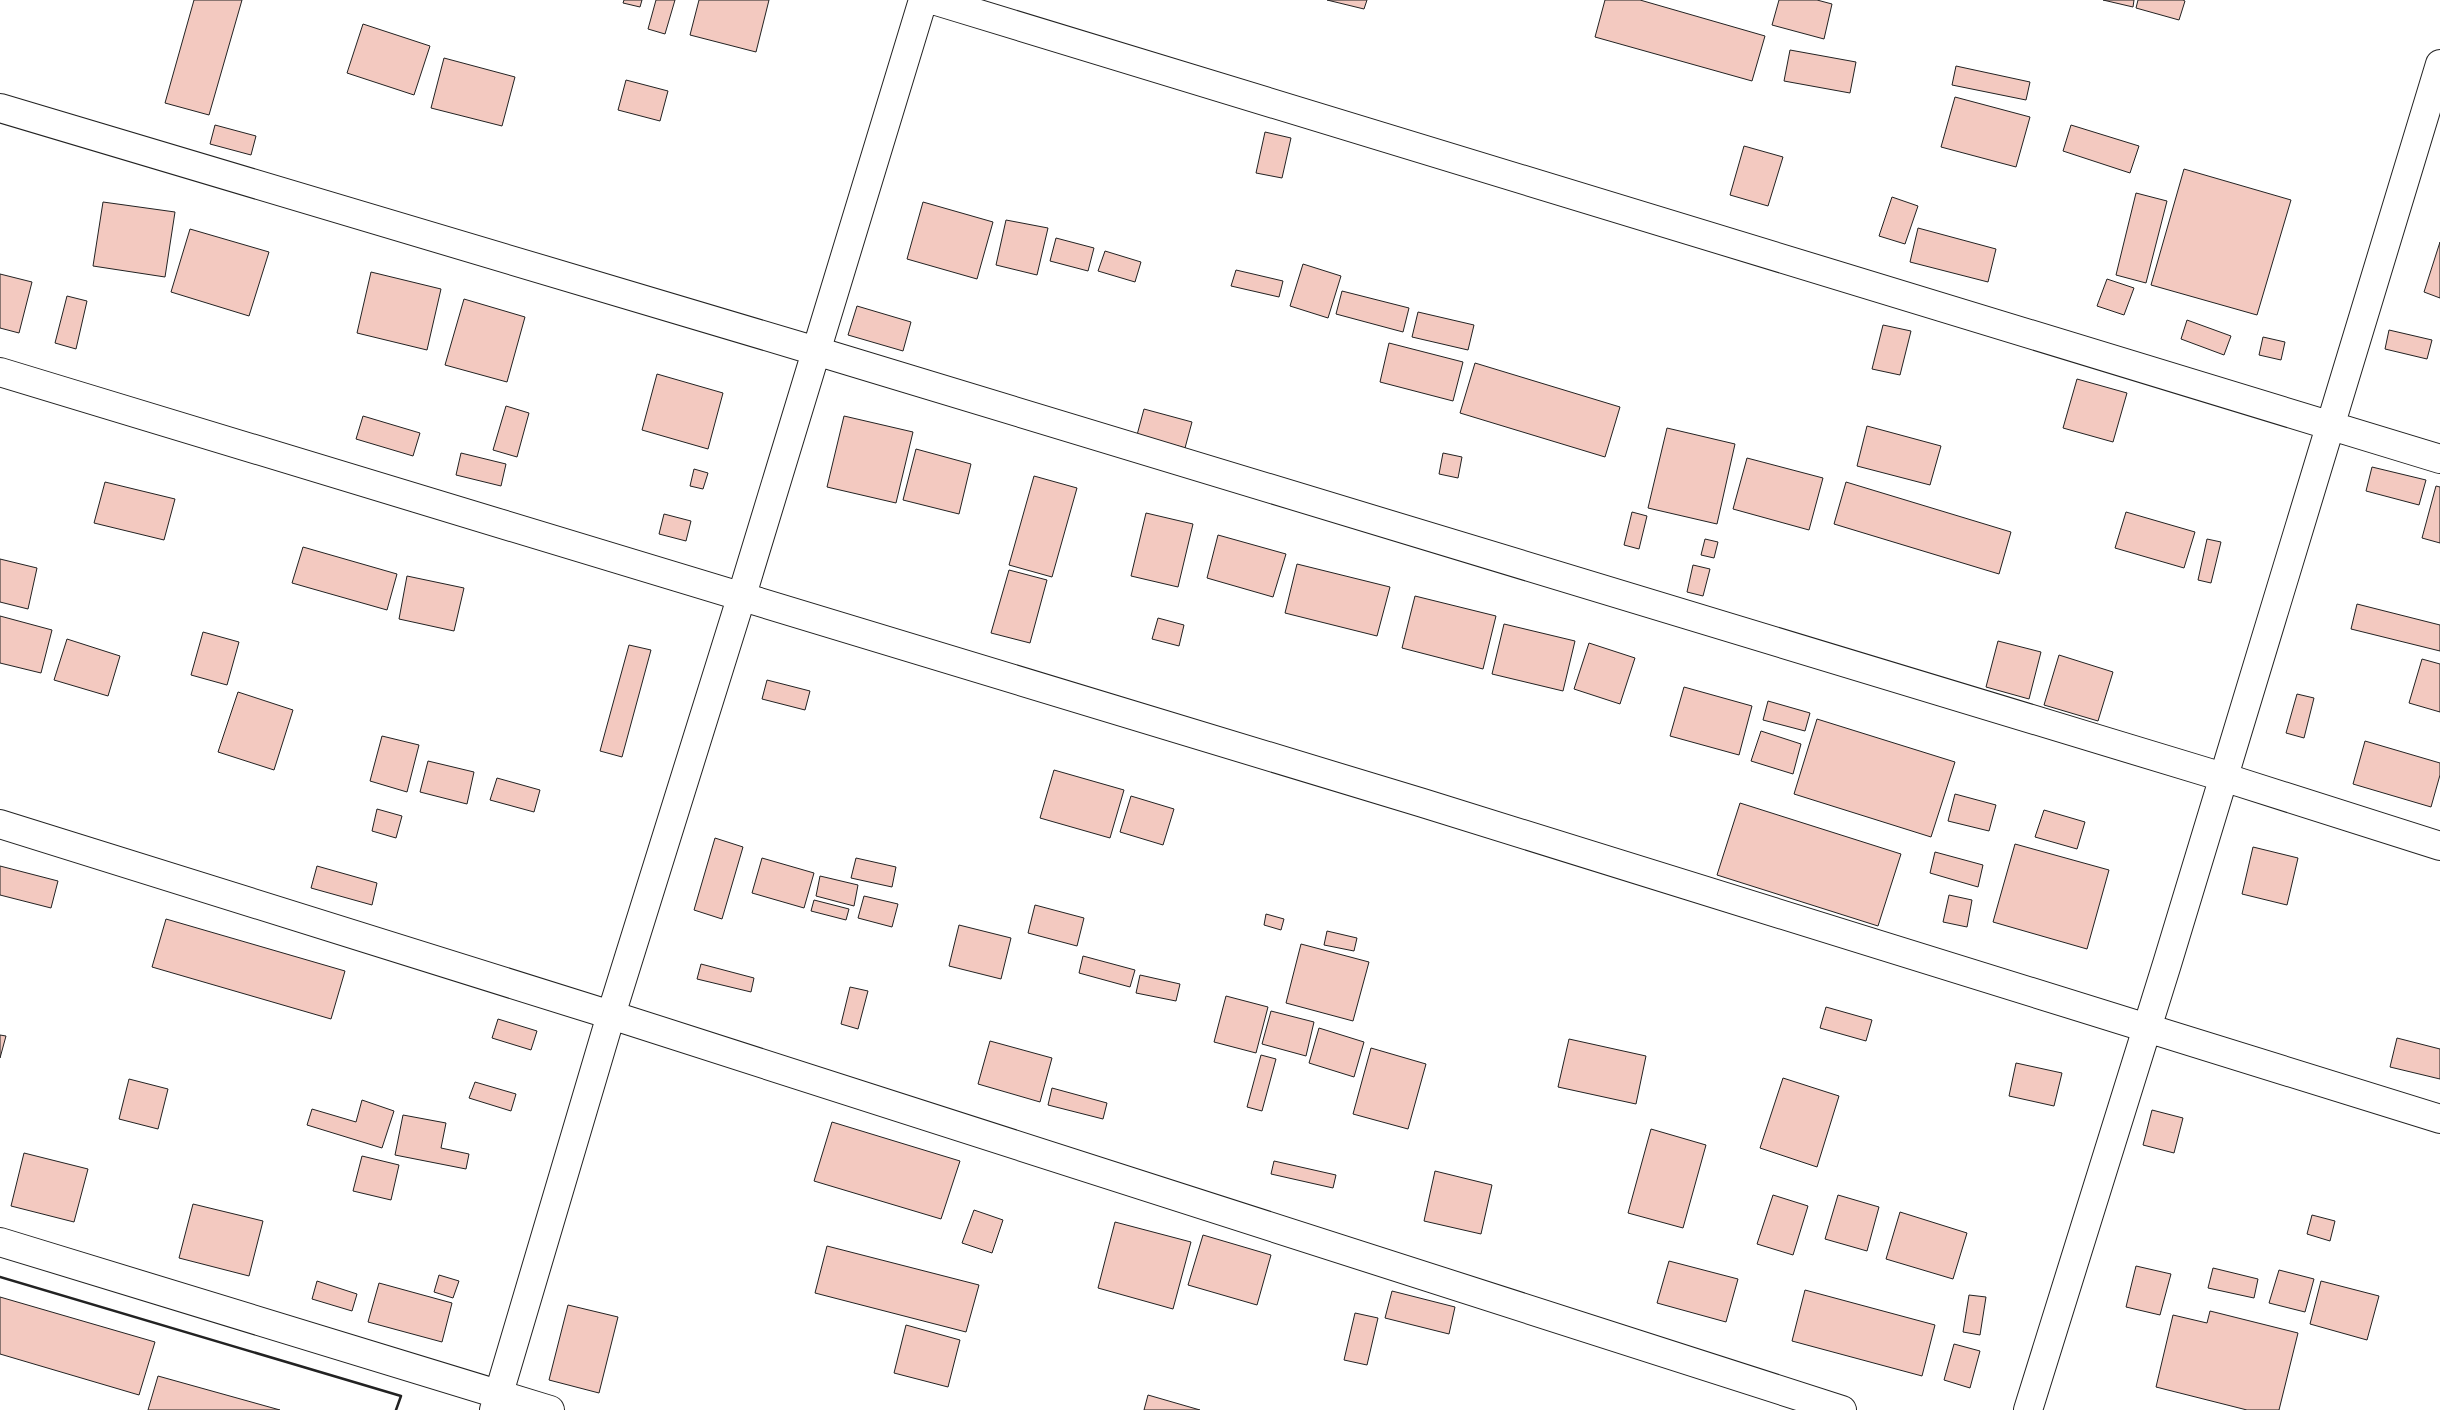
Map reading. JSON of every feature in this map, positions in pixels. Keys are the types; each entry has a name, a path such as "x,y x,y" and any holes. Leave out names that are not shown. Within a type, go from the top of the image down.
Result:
{"street":[{"path":"496,1402 611,1015 742,596 923,0"},
{"path":"932,0 2440,459"},
{"path":"2028,1410 2147,1027 2440,64"},
{"path":"0,108 816,351 2223,777 2440,846"},
{"path":"0,372 742,596 2147,1027 2440,1119"},
{"path":"0,824 611,1015 1842,1410"},
{"path":"0,1242 496,1402 550,1410"}],"building":[{"path":"194,0 242,0 209,115 165,103"},
{"path":"624,0 642,0 640,7 623,3"},
{"path":"656,0 675,0 665,34 648,29"},
{"path":"699,0 769,0 756,52 690,35"},
{"path":"1327,0 1367,0 1364,9"},
{"path":"1605,0 1640,0 1765,36 1752,81 1595,37"},
{"path":"1779,0 1817,0 1832,4 1824,39 1772,25"},
{"path":"2103,0 2134,0 2133,7"},
{"path":"2138,0 2185,1 2179,20 2136,8"},
{"path":"363,24 430,46 414,95 347,73"},
{"path":"1790,50 1856,62 1850,93 1784,81"},
{"path":"444,58 515,77 502,126 431,108"},
{"path":"1956,66 2030,82 2026,100 1952,85"},
{"path":"626,80 668,91 660,121 618,110"},
{"path":"1955,97 2030,117 2016,167 1941,147"},
{"path":"215,125 256,136 251,155 210,144"},
{"path":"2071,125 2139,146 2130,173 2063,151"},
{"path":"1265,132 1291,138 1282,178 1256,173"},
{"path":"1744,146 1783,157 1768,206 1730,195"},
{"path":"2184,169 2291,200 2257,315 2151,285"},
{"path":"2136,193 2167,201 2146,283 2116,275"},
{"path":"1892,197 1918,206 1905,244 1879,236"},
{"path":"103,202 175,212 165,277 93,266"},
{"path":"923,202 993,222 977,279 907,259"},
{"path":"1006,220 1048,228 1037,275 996,265"},
{"path":"1918,228 1996,249 1988,282 1910,262"},
{"path":"190,229 269,252 249,316 171,292"},
{"path":"1056,238 1094,248 1088,271 1050,261"},
{"path":"2440,242 2440,298 2424,292"},
{"path":"1105,251 1141,262 1135,282 1098,271"},
{"path":"1303,264 1341,276 1328,318 1290,306"},
{"path":"1236,270 1283,281 1279,297 1231,286"},
{"path":"371,272 441,289 427,350 357,333"},
{"path":"0,274 32,282 19,333 0,328"},
{"path":"2107,279 2134,288 2124,315 2097,306"},
{"path":"1342,291 1409,308 1403,332 1336,314"},
{"path":"67,296 87,301 76,349 55,343"},
{"path":"464,299 525,317 507,382 445,365"},
{"path":"857,306 911,322 903,351 848,335"},
{"path":"1418,312 1474,325 1468,350 1412,337"},
{"path":"2187,320 2231,336 2224,355 2181,339"},
{"path":"1883,325 1911,331 1900,375 1872,369"},
{"path":"2389,330 2432,340 2427,359 2385,349"},
{"path":"2263,337 2285,342 2281,360 2259,355"},
{"path":"1389,343 1463,362 1453,401 1380,382"},
{"path":"1475,363 1620,407 1605,457 1460,413"},
{"path":"657,374 723,393 708,449 642,430"},
{"path":"2077,379 2127,393 2113,442 2063,428"},
{"path":"506,406 529,413 517,457 493,450"},
{"path":"1144,409 1192,422 1185,448 1137,435"},
{"path":"363,416 420,433 413,456 356,439"},
{"path":"844,416 913,432 896,503 827,487"},
{"path":"1867,426 1941,446 1930,485 1857,466"},
{"path":"1667,428 1735,444 1717,524 1648,508"},
{"path":"916,449 971,464 959,514 903,500"},
{"path":"461,453 506,464 501,486 456,475"},
{"path":"1443,453 1462,457 1458,478 1439,474"},
{"path":"1747,458 1823,478 1809,530 1733,509"},
{"path":"2372,467 2426,480 2419,505 2366,491"},
{"path":"694,469 708,473 703,489 690,486"},
{"path":"1034,476 1077,488 1052,577 1009,565"},
{"path":"105,482 175,499 164,540 94,523"},
{"path":"1846,482 2011,532 1999,574 1834,524"},
{"path":"2436,486 2440,487 2440,543 2422,538"},
{"path":"1632,512 1647,516 1639,549 1624,545"},
{"path":"2126,512 2195,532 2184,568 2115,548"},
{"path":"1146,513 1193,524 1178,587 1131,576"},
{"path":"664,514 691,521 686,541 659,534"},
{"path":"1218,535 1286,554 1273,597 1207,578"},
{"path":"1705,539 1718,542 1714,558 1701,555"},
{"path":"2207,539 2221,542 2211,583 2198,580"},
{"path":"303,547 397,574 387,610 292,583"},
{"path":"0,559 37,568 28,609 0,602"},
{"path":"1297,564 1390,587 1377,636 1285,613"},
{"path":"1693,565 1710,569 1703,596 1687,592"},
{"path":"1009,570 1047,580 1030,643 991,633"},
{"path":"407,576 464,588 454,631 399,619"},
{"path":"1415,596 1496,616 1483,669 1402,648"},
{"path":"2357,604 2440,625 2440,651 2351,629"},
{"path":"0,616 52,630 41,673 0,663"},
{"path":"1158,618 1184,625 1179,646 1152,639"},
{"path":"1504,624 1575,641 1563,691 1492,674"},
{"path":"203,632 239,642 227,685 191,675"},
{"path":"67,639 120,656 108,696 54,680"},
{"path":"1998,641 2041,652 2029,699 1986,687"},
{"path":"1589,643 1635,658 1620,704 1574,689"},
{"path":"629,645 651,650 622,757 600,751"},
{"path":"2059,655 2113,672 2098,721 2044,705"},
{"path":"2422,659 2440,664 2440,712 2409,703"},
{"path":"767,680 810,691 805,710 762,699"},
{"path":"1684,687 1752,706 1739,755 1670,736"},
{"path":"238,692 293,710 274,770 218,752"},
{"path":"2297,694 2314,698 2304,738 2286,733"},
{"path":"1768,701 1810,713 1805,731 1763,720"},
{"path":"1817,719 1955,762 1931,837 1794,794"},
{"path":"1761,731 1801,744 1793,774 1751,761"},
{"path":"382,736 419,745 407,792 370,781"},
{"path":"2365,741 2440,763 2440,775 2431,807 2353,784"},
{"path":"428,761 474,772 467,804 420,792"},
{"path":"1054,770 1124,790 1110,838 1040,818"},
{"path":"497,778 540,790 534,812 490,800"},
{"path":"1955,794 1996,805 1989,831 1948,821"},
{"path":"1131,796 1174,809 1163,845 1120,832"},
{"path":"1740,803 1901,854 1878,926 1717,875"},
{"path":"377,809 402,816 396,838 372,831"},
{"path":"2044,810 2085,822 2077,849 2035,837"},
{"path":"715,838 743,847 722,919 694,910"},
{"path":"2015,844 2109,870 2087,949 1993,922"},
{"path":"2253,847 2298,858 2287,905 2242,894"},
{"path":"1935,852 1983,865 1978,887 1930,873"},
{"path":"762,858 814,873 804,908 752,893"},
{"path":"856,858 896,867 892,887 851,878"},
{"path":"0,866 58,881 51,908 0,895"},
{"path":"317,866 377,883 372,905 311,888"},
{"path":"820,876 858,885 854,906 816,896"},
{"path":"1949,895 1972,900 1967,927 1943,922"},
{"path":"864,896 898,904 892,927 858,918"},
{"path":"814,900 849,909 846,920 811,911"},
{"path":"1035,905 1084,918 1077,946 1028,933"},
{"path":"1266,914 1284,919 1281,930 1264,925"},
{"path":"166,919 345,971 331,1019 152,967"},
{"path":"959,925 1011,938 1001,979 949,966"},
{"path":"1327,931 1357,938 1354,951 1324,945"},
{"path":"1301,944 1369,962 1353,1021 1286,1003"},
{"path":"1083,956 1135,970 1130,987 1079,973"},
{"path":"701,964 754,978 751,992 697,979"},
{"path":"1140,975 1180,984 1176,1001 1136,993"},
{"path":"850,987 868,991 858,1029 841,1024"},
{"path":"1226,996 1268,1007 1256,1053 1214,1042"},
{"path":"1826,1007 1872,1020 1866,1041 1820,1028"},
{"path":"1271,1011 1314,1022 1306,1056 1262,1044"},
{"path":"498,1019 537,1031 531,1050 492,1038"},
{"path":"1319,1028 1364,1042 1354,1077 1309,1063"},
{"path":"0,1035 6,1036 0,1058"},
{"path":"2397,1038 2440,1049 2440,1079 2390,1067"},
{"path":"1569,1039 1646,1056 1636,1104 1558,1087"},
{"path":"990,1041 1052,1058 1040,1102 978,1084"},
{"path":"1371,1048 1426,1064 1408,1129 1353,1114"},
{"path":"1261,1055 1276,1059 1262,1111 1247,1107"},
{"path":"2016,1063 2062,1073 2054,1106 2009,1096"},
{"path":"1783,1078 1839,1096 1817,1167 1760,1148"},
{"path":"129,1079 168,1089 158,1129 119,1119"},
{"path":"475,1082 516,1094 511,1111 469,1098"},
{"path":"1052,1088 1107,1103 1103,1119 1048,1105"},
{"path":"362,1100 394,1111 382,1148 307,1125 312,1109 356,1122"},
{"path":"2152,1110 2183,1118 2174,1153 2143,1145"},
{"path":"403,1115 446,1123 441,1148 469,1154 466,1169 395,1155"},
{"path":"832,1122 960,1161 941,1219 814,1181"},
{"path":"1651,1129 1706,1145 1683,1228 1628,1213"},
{"path":"24,1153 88,1169 74,1222 11,1206"},
{"path":"362,1156 399,1165 391,1200 353,1191"},
{"path":"1274,1161 1336,1175 1333,1188 1271,1174"},
{"path":"1435,1171 1492,1185 1481,1234 1424,1221"},
{"path":"1773,1195 1808,1206 1793,1255 1757,1244"},
{"path":"1838,1195 1879,1207 1867,1251 1825,1239"},
{"path":"193,1204 263,1221 249,1276 179,1258"},
{"path":"974,1210 1003,1220 992,1253 962,1243"},
{"path":"1900,1212 1967,1233 1953,1279 1886,1259"},
{"path":"2312,1215 2335,1221 2330,1241 2307,1234"},
{"path":"1115,1222 1191,1242 1173,1309 1098,1288"},
{"path":"1203,1235 1271,1255 1257,1305 1188,1285"},
{"path":"827,1246 979,1285 966,1332 815,1293"},
{"path":"1669,1261 1738,1279 1726,1322 1657,1303"},
{"path":"2136,1266 2171,1274 2160,1315 2126,1307"},
{"path":"2213,1268 2258,1279 2254,1298 2208,1288"},
{"path":"2279,1270 2314,1279 2305,1312 2269,1303"},
{"path":"439,1275 459,1281 453,1298 434,1292"},
{"path":"317,1281 357,1294 352,1311 312,1299"},
{"path":"2321,1281 2379,1296 2367,1340 2310,1324"},
{"path":"379,1283 452,1303 442,1342 368,1322"},
{"path":"1805,1290 1935,1325 1922,1376 1792,1341"},
{"path":"1392,1291 1455,1307 1449,1334 1385,1318"},
{"path":"1969,1295 1986,1297 1980,1335 1963,1332"},
{"path":"0,1297 155,1342 139,1395 0,1354"},
{"path":"568,1305 618,1317 599,1393 549,1380"},
{"path":"2210,1311 2298,1333 2279,1410 2247,1410 2156,1387 2173,1315 2207,1323"},
{"path":"1355,1313 1378,1318 1367,1365 1344,1360"},
{"path":"906,1325 960,1340 948,1387 894,1373"},
{"path":"1954,1344 1980,1351 1970,1388 1944,1380"},
{"path":"158,1376 280,1410 148,1410"},
{"path":"1148,1395 1200,1410 1144,1410"}],"wall":[{"path":"0,1277 401,1396 396,1410"}]}
